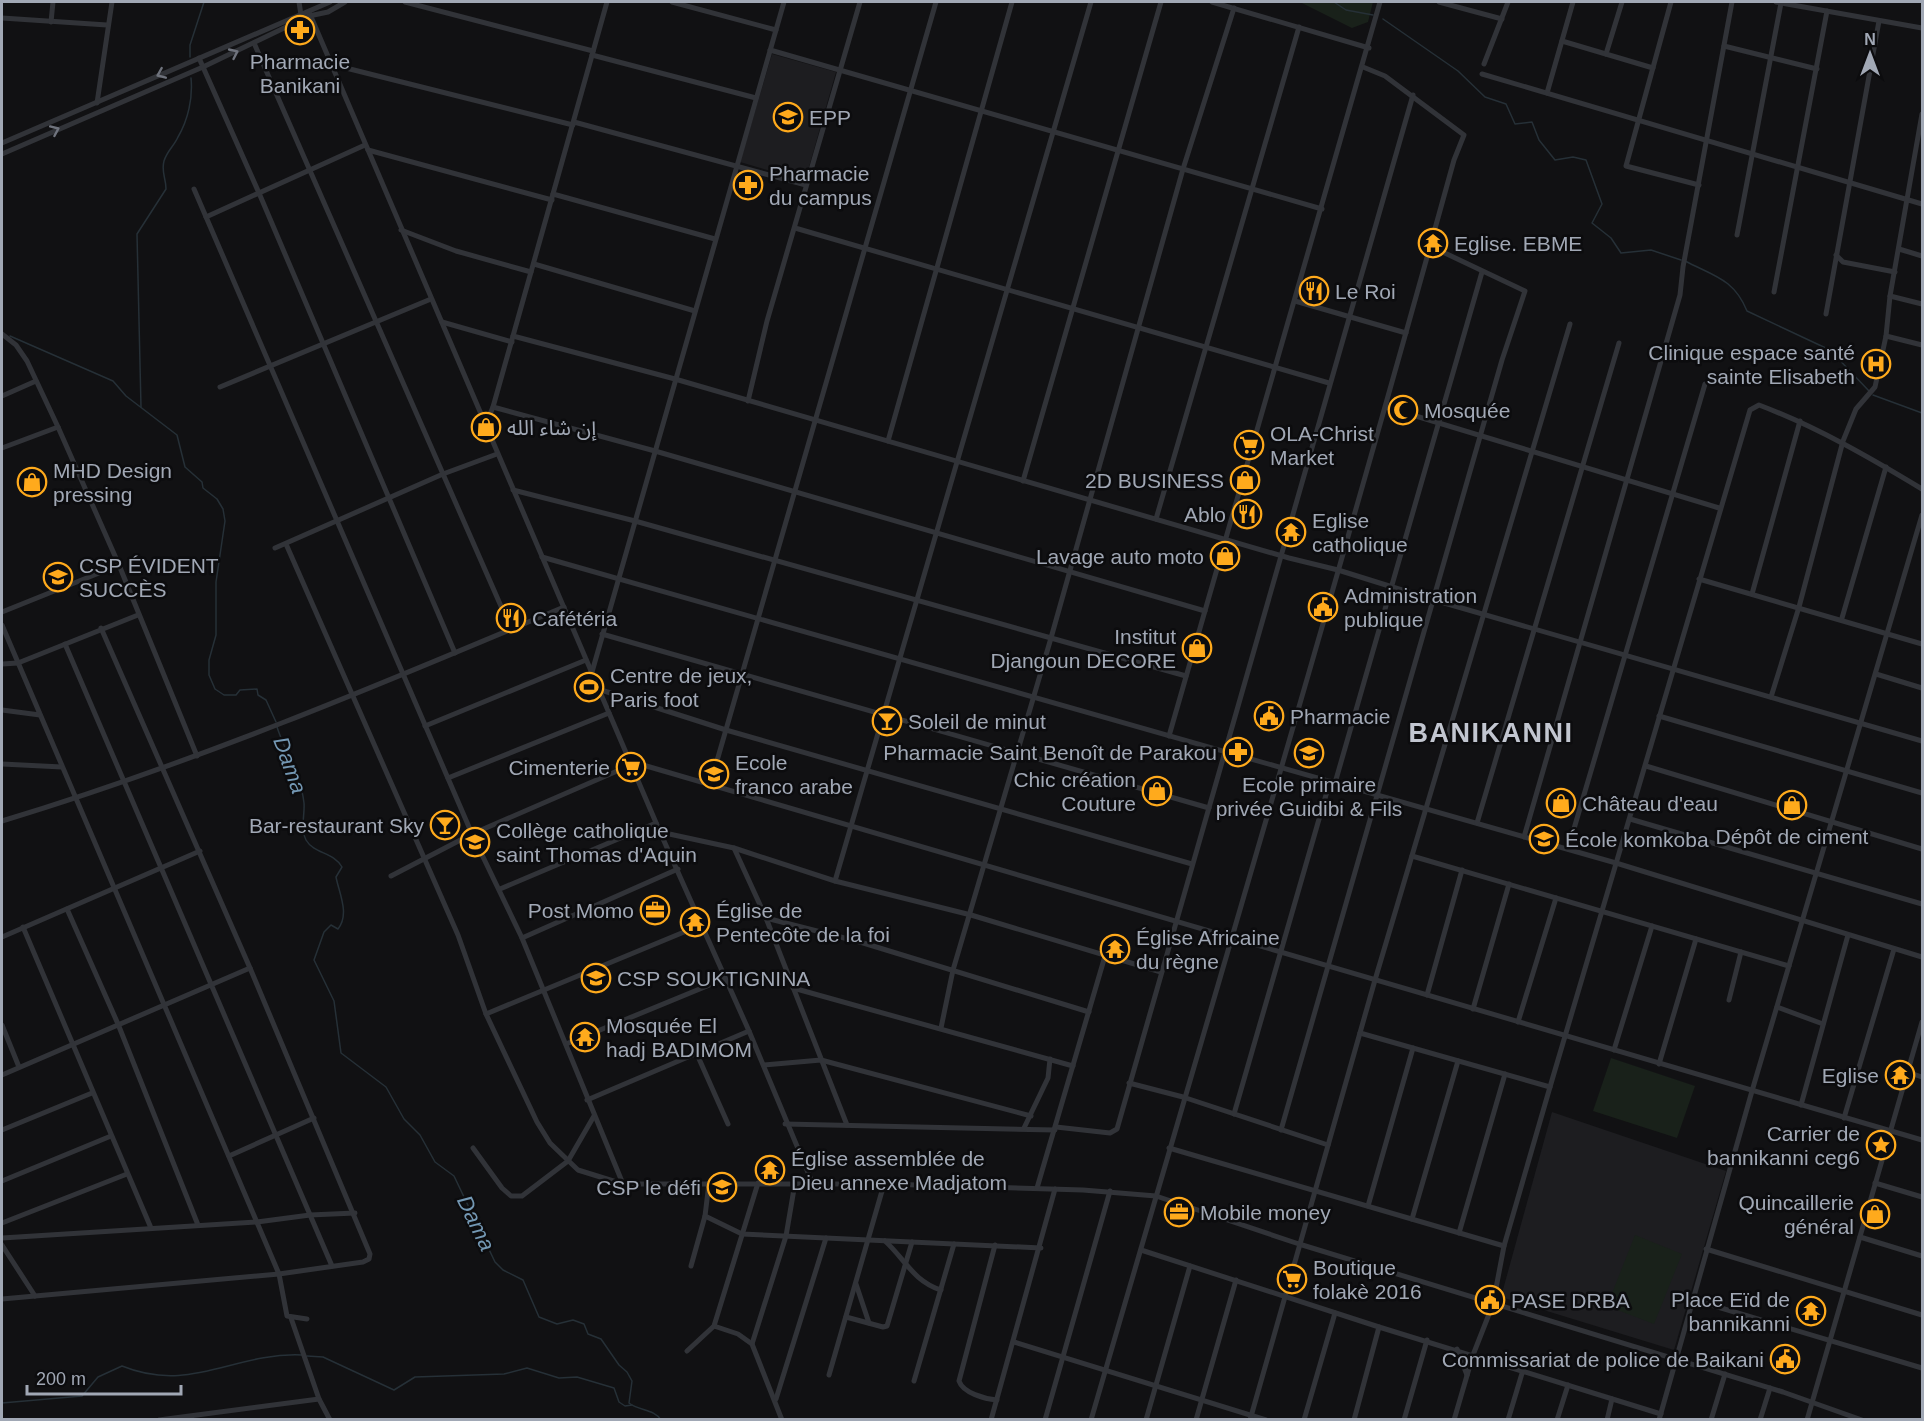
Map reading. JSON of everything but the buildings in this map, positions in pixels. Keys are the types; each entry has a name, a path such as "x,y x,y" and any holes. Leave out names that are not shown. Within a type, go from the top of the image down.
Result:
{"street":[{"path":"51,22 53,2"},
{"path":"100,110 96,102 112,2"},
{"path":"299,2 301,15"},
{"path":"2,154 255,43 330,2"},
{"path":"2,143 301,15 328,12 345,2"},
{"path":"405,2 756,98"},
{"path":"485,426 494,407 608,2"},
{"path":"672,2 776,30"},
{"path":"592,672 784,2"},
{"path":"748,401 767,321 860,2"},
{"path":"710,785 743,674 773,560 867,249 936,2"},
{"path":"888,441 1012,2"},
{"path":"835,881 1091,2"},
{"path":"1023,480 1161,2"},
{"path":"1212,2 1369,48"},
{"path":"1169,735 1369,48 1380,2"},
{"path":"1439,2 1502,19"},
{"path":"1484,64 1508,2"},
{"path":"1547,93 1573,2"},
{"path":"1606,54 1622,2"},
{"path":"1671,2 1626,166 1699,184"},
{"path":"1524,837 1680,295 1683,267 1732,2"},
{"path":"1737,235 1779,2 1923,28"},
{"path":"940,1028 953,970 986,866 1140,328 1183,169 1234,8"},
{"path":"1774,292 1827,11"},
{"path":"309,14 656,823 764,1065 785,1124 812,1182"},
{"path":"2,18 107,25"},
{"path":"1826,314 1879,21"},
{"path":"1156,519 1299,27"},
{"path":"1562,41 1653,68"},
{"path":"255,43 511,629"},
{"path":"1724,46 1817,69"},
{"path":"770,50 1322,209"},
{"path":"199,58 455,653"},
{"path":"330,64 806,185"},
{"path":"1091,1419 1141,1250 1168,1148 1282,768 1460,141 1464,135 1385,76 1363,67"},
{"path":"1482,74 1923,204"},
{"path":"785,1124 1055,1128 1114,1132 1282,556 1329,383 1413,95"},
{"path":"1771,697 1799,607 1843,441 1856,410 1875,387 1886,336 1890,296 1923,114"},
{"path":"206,217 310,170 366,148 716,239"},
{"path":"194,189 472,834 522,938 623,1184"},
{"path":"795,228 1329,383"},
{"path":"401,230 456,251 531,272"},
{"path":"1281,1130 1525,291 1430,246"},
{"path":"1899,249 1923,256"},
{"path":"1836,255 1843,262 1895,272"},
{"path":"534,264 695,311"},
{"path":"1234,1114 1392,586 1482,272"},
{"path":"1890,296 1923,304"},
{"path":"220,387 430,299"},
{"path":"1295,301 1406,333"},
{"path":"441,322 512,342"},
{"path":"1250,1417 1375,980 1570,324"},
{"path":"2,334 16,345 58,427 119,565 197,756"},
{"path":"513,336 675,379 1923,741"},
{"path":"1886,336 1923,345"},
{"path":"1477,823 1619,343"},
{"path":"2,396 36,381"},
{"path":"1568,849 1705,384"},
{"path":"1454,1419 1473,1355 1493,1304 1504,1246 1550,1086 1646,766 1719,508 1753,406 1759,405 1843,441 1923,489"},
{"path":"494,407 655,451 1205,611"},
{"path":"1386,407 1719,508"},
{"path":"1752,594 1800,421"},
{"path":"2,448 58,427"},
{"path":"275,548 443,474 497,454"},
{"path":"1842,618 1886,467"},
{"path":"513,490 634,521 1186,676"},
{"path":"1141,1250 1379,1328 1427,1340 1568,1384 1660,1417 1691,1299 1923,515"},
{"path":"286,544 458,935 486,1014 537,1122 550,1143 578,1170 623,1184 812,1182 1037,1188 1110,1191 1156,1196 1299,1244 1725,1374 1862,1419"},
{"path":"542,556 1568,849 1923,957"},
{"path":"2,612 119,565"},
{"path":"1699,579 1842,618 1923,644"},
{"path":"2,821 75,799 197,756 352,696 564,607"},
{"path":"2,664 18,663 138,615"},
{"path":"2,625 279,1274 285,1309 291,1318 319,1399 330,1419"},
{"path":"2,1299 279,1274 369,1259 370,1254 355,1213 200,851 101,628"},
{"path":"602,634 1209,808"},
{"path":"65,644 126,780 332,1266"},
{"path":"425,726 586,660"},
{"path":"1876,674 1923,688"},
{"path":"598,689 726,730 1192,864"},
{"path":"2,710 40,715"},
{"path":"448,778 609,713"},
{"path":"1659,716 1923,793"},
{"path":"2,764 62,767"},
{"path":"391,876 472,834 631,765 643,765 1923,1140"},
{"path":"1646,766 1923,849"},
{"path":"1630,819 1923,904"},
{"path":"500,889 656,823"},
{"path":"660,832 734,848 835,881 970,915 1161,972"},
{"path":"734,848 766,918 847,1125"},
{"path":"2,937 200,851"},
{"path":"1412,856 1789,966"},
{"path":"522,938 678,869"},
{"path":"1427,995 1462,870"},
{"path":"1473,1009 1509,884"},
{"path":"1518,1022 1556,898"},
{"path":"67,909 118,1024 198,1225"},
{"path":"766,918 953,970 1089,1012"},
{"path":"486,1014 701,925"},
{"path":"1614,1050 1652,926"},
{"path":"23,927 151,1228"},
{"path":"1801,1105 1848,935"},
{"path":"1659,1064 1696,939"},
{"path":"1844,1118 1894,949"},
{"path":"1729,1000 1741,952"},
{"path":"1037,1188 1105,956"},
{"path":"2,1075 212,982 250,968"},
{"path":"566,1044 724,979"},
{"path":"793,988 1073,1066"},
{"path":"1777,1007 1823,1024"},
{"path":"1807,1419 1889,1131 1923,1022"},
{"path":"2,1029 19,1068"},
{"path":"587,1100 749,1031"},
{"path":"1360,1033 1550,1086"},
{"path":"1368,1206 1413,1048"},
{"path":"696,1052 728,1124"},
{"path":"1024,1128 1048,1078 1050,1059"},
{"path":"764,1065 821,1060 1031,1116"},
{"path":"1412,1219 1458,1061"},
{"path":"1907,1072 1923,1077"},
{"path":"1459,1233 1505,1074"},
{"path":"1128,1083 1183,1098 1328,1145"},
{"path":"2,1130 92,1093"},
{"path":"473,1148 502,1188 517,1197 535,1187 568,1161 594,1116"},
{"path":"228,1156 314,1118"},
{"path":"2,1181 111,1136"},
{"path":"1168,1148 1504,1246"},
{"path":"2,1223 128,1174"},
{"path":"691,1266 705,1216 709,1183"},
{"path":"687,1351 714,1326 758,1183"},
{"path":"752,1344 786,1236 795,1183"},
{"path":"1875,1183 1923,1197"},
{"path":"829,1375 884,1184"},
{"path":"991,1419 1041,1248 1055,1189"},
{"path":"1045,1419 1110,1191"},
{"path":"2,1238 257,1222 310,1215 355,1213"},
{"path":"705,1216 742,1234 1041,1248"},
{"path":"1860,1237 1923,1256"},
{"path":"776,1400 826,1238"},
{"path":"885,1240 901,1256 905,1265 929,1286 941,1290"},
{"path":"846,1317 887,1326 912,1242"},
{"path":"914,1381 954,1244"},
{"path":"2,1245 35,1296"},
{"path":"995,1245 959,1381 972,1393 997,1400"},
{"path":"1706,1249 1923,1315"},
{"path":"1146,1419 1190,1266"},
{"path":"1196,1419 1236,1280"},
{"path":"856,1284 868,1323"},
{"path":"1691,1299 1923,1368"},
{"path":"1304,1419 1335,1313"},
{"path":"291,1318 307,1319"},
{"path":"714,1326 738,1334 752,1344 782,1419"},
{"path":"1354,1419 1379,1328"},
{"path":"1404,1419 1427,1340"},
{"path":"1014,1342 1250,1417 1266,1419"},
{"path":"1457,1349 1467,1374"},
{"path":"1508,1419 1523,1370"},
{"path":"1711,1419 1725,1374"},
{"path":"1557,1419 1568,1384"},
{"path":"1760,1419 1770,1388"},
{"path":"159,1419 319,1399"},
{"path":"1606,1419 1612,1399"}],"shaded area":[{"path":"1300,2 1373,2 1368,22 1352,28"},
{"name":"EPP","path":"772,54 836,72 805,181 740,162"},
{"path":"1611,1058 1695,1086 1677,1138 1593,1111"},
{"path":"1552,1112 1726,1171 1674,1350 1501,1297"},
{"path":"1635,1235 1682,1254 1654,1324 1607,1306"}],"waterway":[{"path":"190,57 190,45 204,2"},
{"path":"1334,2 1346,10 1373,15"},
{"path":"1383,19 1458,71 1485,97 1506,104 1515,124 1532,122 1539,140 1555,160 1573,157 1586,160 1602,204 1592,223 1611,238 1621,253 1651,250 1681,260"},
{"path":"141,407 137,234 166,189 164,161 182,130 187,116 191,78"},
{"path":"1685,261 1729,285 1742,300 1747,311 1830,350 1869,391"},
{"name":"Dama","path":"10,336 113,381 126,396 177,435 185,467 202,482 203,488 217,499 223,509 225,521 216,582 216,635 209,660 209,675 215,689 224,695 236,695 240,690 257,689 258,695 266,700 276,722"},
{"path":"1873,395 1922,413"},
{"name":"Dama","path":"277,727 302,793 303,831 306,840 314,848 334,858 342,867 336,877 343,903 343,917 338,929 331,925 324,932 314,960 334,1001 341,1053 386,1087 404,1119 420,1135 435,1162 454,1176 495,1262 503,1270 523,1280 539,1317 557,1324 573,1320 584,1324 588,1334 601,1339 619,1365 627,1372 632,1381 629,1403 658,1416 661,1420"},
{"path":"2,1403 82,1396 98,1377 122,1366 170,1376 212,1370 255,1359 302,1355"},
{"path":"307,1356 323,1357 394,1390 415,1377 504,1374 527,1368 559,1378 577,1377 614,1388 619,1402 625,1406 632,1405"}],"place":[{"name":"Pharmacie Banikani","path":"300,30"},
{"name":"EPP","path":"788,117"},
{"name":"Pharmacie du campus","path":"748,185"},
{"name":"Eglise. EBME","path":"1433,243"},
{"name":"Le Roi","path":"1314,291"},
{"name":"Clinique espace santé sainte Elisabeth","path":"1876,364"},
{"name":"Mosquée","path":"1403,410"},
{"name":"إن شاء الله","path":"486,427"},
{"name":"OLA-Christ Market","path":"1249,445"},
{"name":"2D BUSINESS","path":"1245,480"},
{"name":"MHD Design pressing","path":"32,482"},
{"name":"Ablo","path":"1247,514"},
{"name":"Eglise catholique","path":"1291,532"},
{"name":"Lavage auto moto","path":"1225,556"},
{"name":"CSP ÉVIDENT SUCCÈS","path":"58,577"},
{"name":"Administration publique","path":"1323,607"},
{"name":"Cafétéria","path":"511,618"},
{"name":"Institut Djangoun DECORE","path":"1197,648"},
{"name":"Centre de jeux, Paris foot","path":"589,687"},
{"name":"Pharmacie","path":"1269,716"},
{"name":"Soleil de minut","path":"887,721"},
{"name":"Pharmacie Saint Benoît de Parakou","path":"1238,752"},
{"name":"Ecole primaire privée Guidibi & Fils","path":"1309,753"},
{"name":"Cimenterie","path":"631,767"},
{"name":"Ecole franco arabe","path":"714,774"},
{"name":"Chic création Couture","path":"1157,791"},
{"name":"Château d'eau","path":"1561,803"},
{"name":"Dépôt de ciment","path":"1792,805"},
{"name":"Bar-restaurant Sky","path":"445,825"},
{"name":"École komkoba","path":"1544,839"},
{"name":"Collège catholique saint Thomas d'Aquin","path":"475,842"},
{"name":"Post Momo","path":"655,910"},
{"name":"Église de Pentecôte de la foi","path":"695,922"},
{"name":"Église Africaine du règne","path":"1115,949"},
{"name":"CSP SOUKTIGNINA","path":"596,978"},
{"name":"Mosquée El hadj BADIMOM","path":"585,1037"},
{"name":"Eglise","path":"1900,1075"},
{"name":"Carrier de bannikanni ceg6","path":"1881,1145"},
{"name":"Église assemblée de Dieu annexe Madjatom","path":"770,1170"},
{"name":"CSP le défi","path":"722,1187"},
{"name":"Mobile money","path":"1179,1212"},
{"name":"Quincaillerie général","path":"1875,1214"},
{"name":"Boutique folakè 2016","path":"1292,1279"},
{"name":"PASE DRBA","path":"1490,1300"},
{"name":"Place Eïd de bannikanni","path":"1811,1311"},
{"name":"Commissariat de police de Baikani","path":"1785,1359"}],"district":[{"name":"BANIKANNI","path":"1491,733"}]}
